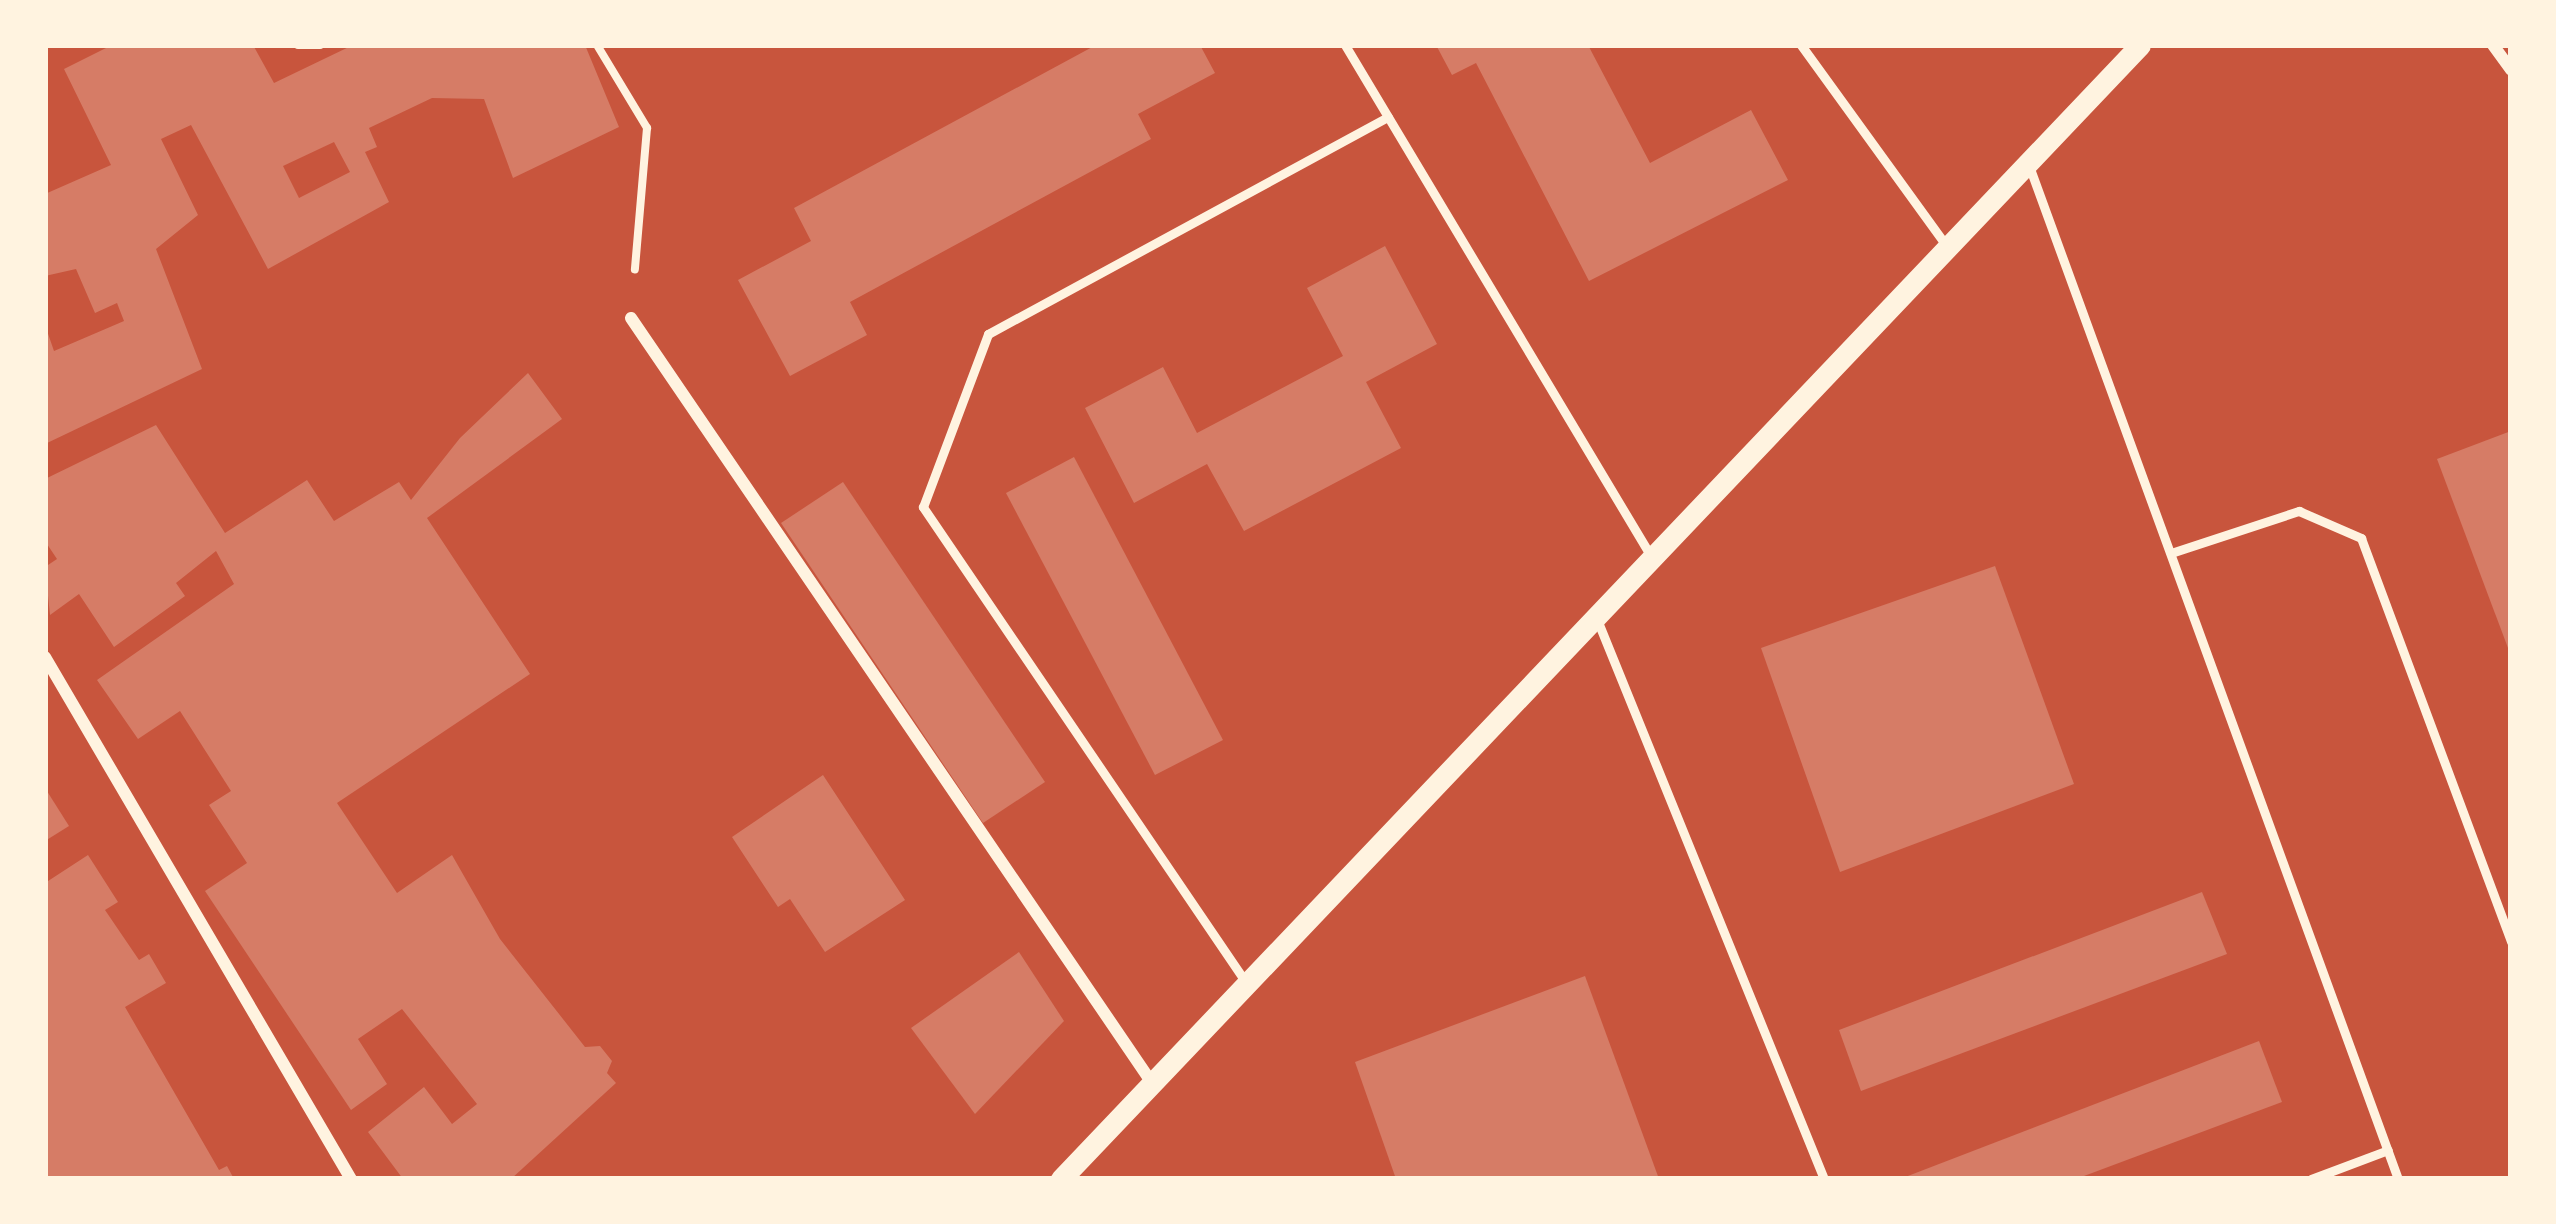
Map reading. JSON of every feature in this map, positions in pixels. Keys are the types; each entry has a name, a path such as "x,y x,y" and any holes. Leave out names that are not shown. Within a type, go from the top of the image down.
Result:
{"street":[{"path":"1061,1179 2140,45"},
{"path":"2493,45 2511,70"},
{"path":"631,318 1152,1083"},
{"path":"45,657 351,1179"}],"lane":[{"path":"1345,45 1652,558"},
{"path":"1801,45 1947,247"},
{"path":"1247,984 922,507 988,334 1388,117"},
{"path":"2028,163 2398,1179"},
{"path":"2170,554 2299,511 2361,538 2511,942"},
{"path":"1596,616 1824,1179"},
{"path":"2311,1179 2388,1150"}],"path":[{"path":"298,45 320,45"},
{"path":"597,45 647,128 631,318"}],"building":[{"path":"112,45 253,45 274,83 353,45 585,45 619,127 513,178 484,99 432,98 369,128 377,147 365,152 389,202 268,269 191,125 161,139 198,215 156,249 202,369 45,444 45,325 54,351 124,321 117,303 95,313 76,269 45,276 45,194 111,165 64,69","holes":["334,142 350,172 299,198 283,166"]},
{"path":"1096,45 1200,45 1215,73 1138,114 1151,139 850,302 867,335 790,376 738,280 811,241 794,208"},
{"path":"1436,45 1588,45 1650,163 1751,110 1788,180 1589,281 1476,63 1452,75"},
{"path":"1385,246 1437,344 1366,382 1401,448 1244,531 1207,464 1134,503 1085,408 1163,367 1197,433 1343,356 1307,288"},
{"path":"528,373 562,419 427,518 530,674 337,803 397,893 452,855 500,939 585,1047 600,1046 612,1061 607,1073 616,1083 511,1179 403,1179 368,1132 424,1087 452,1124 477,1104 402,1009 358,1039 387,1084 351,1110 205,891 247,863 209,805 231,791 180,711 138,739 97,680 234,584 216,551 176,583 185,596 114,647 79,594 50,615 45,567 57,559 45,541 45,479 156,425 225,533 307,480 334,521 399,482 411,500 460,438"},
{"path":"2511,431 2511,656 2437,459"},
{"path":"1074,457 1223,740 1155,775 1006,493"},
{"path":"843,482 1045,782 983,823 781,523"},
{"path":"1995,566 2074,784 1840,872 1761,648"},
{"path":"823,775 905,900 825,952 790,899 778,907 732,837"},
{"path":"45,788 69,826 45,841"},
{"path":"88,855 118,902 105,910 139,960 149,954 166,983 125,1007 219,1170 227,1166 234,1179 45,1179 45,883"},
{"path":"2202,892 2227,954 1861,1091 1839,1030"},
{"path":"1019,952 1064,1021 975,1114 911,1028"},
{"path":"1585,976 1659,1179 1396,1179 1355,1062"},
{"path":"2259,1041 2282,1102 2076,1179 1900,1179"}]}
